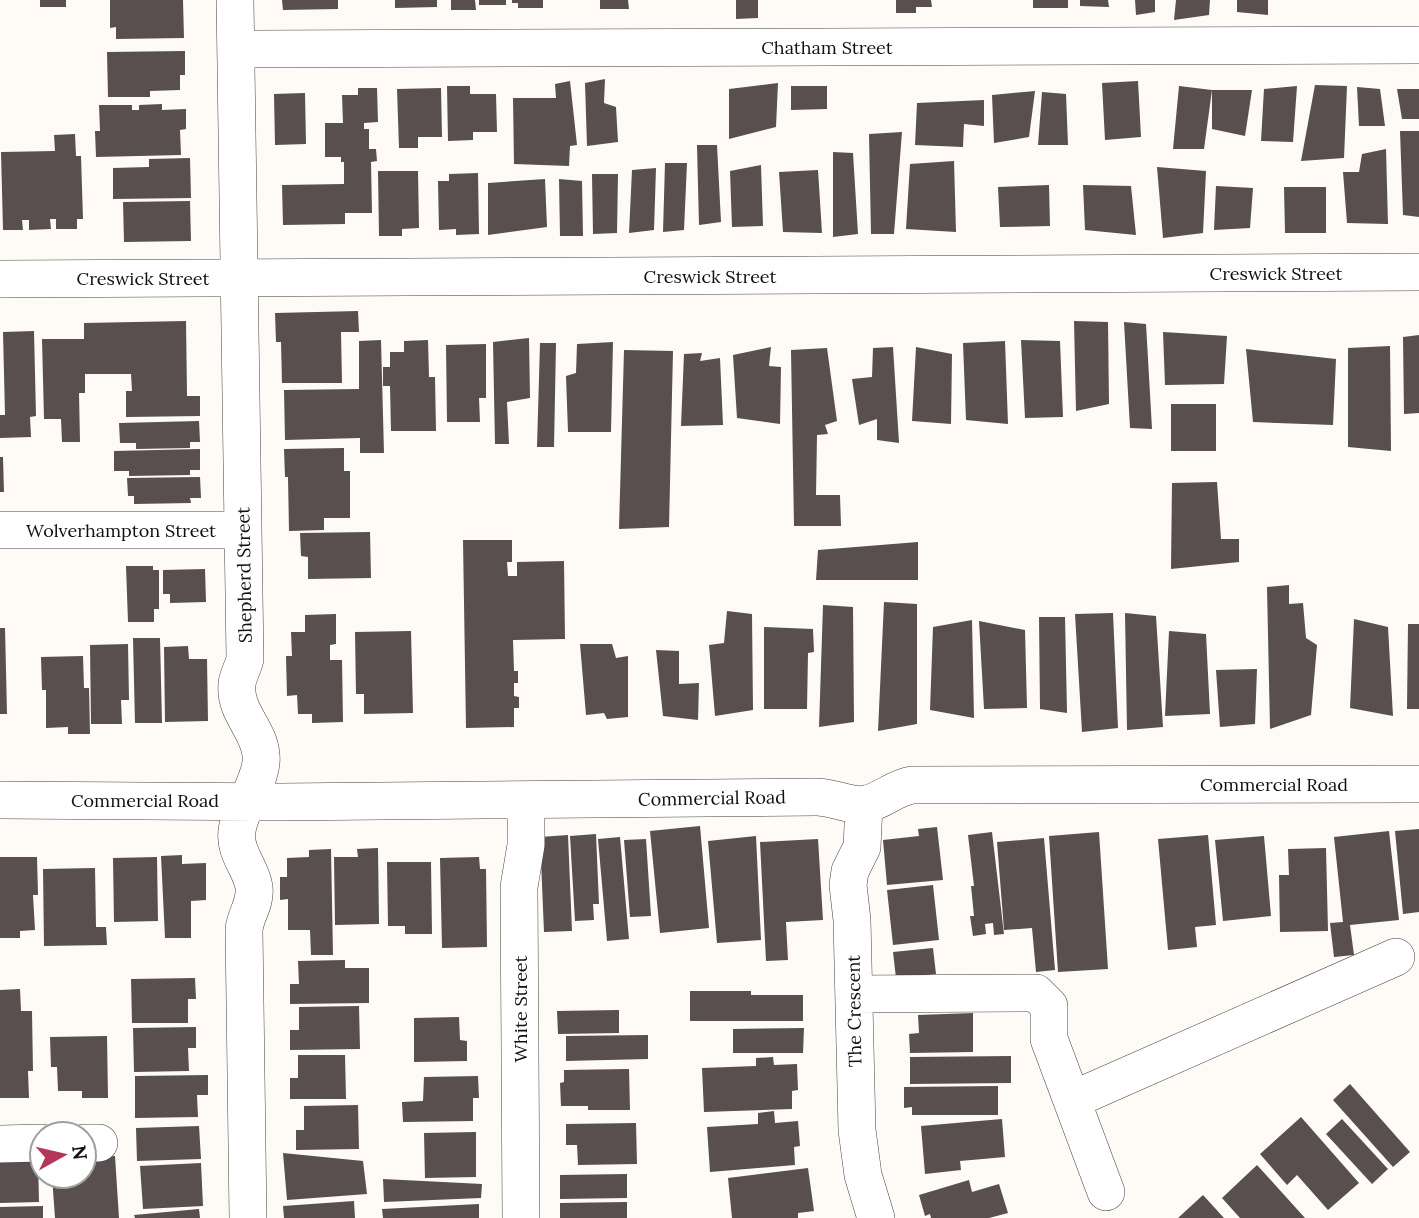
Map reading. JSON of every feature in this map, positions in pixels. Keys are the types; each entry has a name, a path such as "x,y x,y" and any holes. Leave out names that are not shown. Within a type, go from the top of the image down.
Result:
{"street":[{"name":"Shepherd Street","path":"235,0 245,659 237,684 237,697 241,713 256,737 261,754 259,773 239,819 236,843 253,881 254,893 244,929 248,1218"},
{"name":"Chatham Street","path":"236,49 1419,46"},
{"name":"Creswick Street","path":"0,279 1419,272"},
{"name":"Wolverhampton Street","path":"0,530 243,530"},
{"name":"Commercial Road","path":"0,800 816,797 864,805 892,791 912,785 1419,784"},
{"name":"White Street","path":"521,1218 519,887 526,845 526,800"},
{"name":"The Crescent","path":"864,805 862,847 848,878 857,1130 863,1175 876,1218"},
{"path":"1072,1100 1396,957"},
{"path":"854,994 1036,993 1049,1006 1049,1038 1106,1192"},
{"path":"0,1144 28,1143"}],"building":[{"path":"40,0 66,0 66,7 40,7"},
{"path":"110,0 183,0 184,38 116,39 116,27 110,28"},
{"path":"282,0 338,0 338,9 283,10"},
{"path":"395,0 437,0 437,7 395,8"},
{"path":"451,0 475,0 476,10 451,10"},
{"path":"479,0 506,0 506,5 479,5"},
{"path":"512,0 543,0 543,8 518,8 518,3 512,3"},
{"path":"600,0 628,0 629,9 600,9"},
{"path":"736,0 758,0 758,18 736,19"},
{"path":"896,0 931,0 932,7 916,7 916,13 896,13"},
{"path":"1033,0 1068,0 1068,8 1033,8"},
{"path":"1080,0 1108,0 1109,7 1080,6"},
{"path":"1135,0 1155,0 1155,12 1136,15"},
{"path":"1176,0 1210,0 1209,15 1174,20"},
{"path":"1237,0 1268,0 1268,15 1237,12"},
{"path":"185,51 185,75 180,75 180,90 150,91 150,97 108,97 107,52"},
{"path":"605,79 604,103 616,107 618,142 587,146 585,83"},
{"path":"570,81 577,145 570,146 569,166 514,164 513,98 556,98 555,84"},
{"path":"1138,81 1141,137 1105,140 1102,83"},
{"path":"778,83 776,127 729,139 729,89"},
{"path":"1315,85 1347,86 1344,158 1301,161"},
{"path":"447,86 470,86 470,94 496,94 497,132 473,132 473,140 448,141"},
{"path":"791,86 827,86 827,109 791,110"},
{"path":"1179,86 1212,90 1204,149 1173,149"},
{"path":"1297,86 1293,142 1261,141 1264,89"},
{"path":"1357,87 1380,89 1385,126 1359,126"},
{"path":"358,88 377,88 378,122 364,123 364,129 369,129 369,149 376,149 377,161 371,162 372,213 345,213 345,224 283,225 282,185 344,184 344,162 341,162 341,157 325,157 325,123 343,123 342,95 358,95"},
{"path":"441,88 442,137 418,137 418,148 399,148 397,89"},
{"path":"1397,89 1419,89 1419,119 1402,119"},
{"path":"1212,90 1252,90 1245,136 1212,129"},
{"path":"1035,91 1029,137 994,143 992,95"},
{"path":"1042,92 1066,94 1068,145 1038,145"},
{"path":"305,93 306,144 275,145 274,94"},
{"path":"984,100 984,126 964,124 963,147 915,145 917,103"},
{"path":"162,104 162,110 186,109 186,129 180,130 181,155 96,157 95,131 100,131 99,105 132,105 132,110 139,110 139,105"},
{"path":"1400,131 1419,131 1419,217 1403,215"},
{"path":"902,132 894,234 871,234 869,134"},
{"path":"75,134 76,156 81,156 83,219 77,219 77,229 56,229 56,219 50,219 51,229 29,230 29,220 22,220 23,230 3,230 1,152 55,151 54,135"},
{"path":"697,145 717,145 721,222 699,225"},
{"path":"1386,149 1388,224 1347,223 1343,172 1359,172 1362,154"},
{"path":"833,152 853,153 858,234 833,237"},
{"path":"190,158 191,198 113,199 113,168 149,167 149,159"},
{"path":"954,161 956,232 906,229 910,164"},
{"path":"665,163 687,163 684,230 663,232"},
{"path":"761,165 763,226 732,227 730,171"},
{"path":"1157,167 1206,171 1203,233 1163,238"},
{"path":"656,168 654,230 629,233 632,170"},
{"path":"818,170 822,233 783,232 779,172"},
{"path":"378,171 418,171 419,228 402,229 402,236 379,236"},
{"path":"478,173 479,234 456,235 456,229 439,230 438,181 449,181 449,174"},
{"path":"592,174 618,174 617,233 593,234"},
{"path":"545,179 547,227 488,235 488,183"},
{"path":"559,179 582,181 583,236 560,236"},
{"path":"1049,185 1050,226 1000,227 998,187"},
{"path":"1083,185 1131,186 1136,235 1085,230"},
{"path":"1216,186 1253,188 1250,228 1214,230"},
{"path":"1284,187 1326,187 1326,233 1285,233"},
{"path":"190,201 191,241 124,242 123,202"},
{"path":"358,311 359,332 341,332 342,383 282,383 281,342 276,342 275,313"},
{"path":"186,321 187,396 200,396 200,416 126,417 126,391 132,391 131,374 85,374 85,393 79,393 80,442 62,442 61,419 44,419 42,339 84,339 84,323"},
{"path":"1074,321 1108,322 1109,404 1076,411"},
{"path":"1124,322 1146,324 1152,429 1130,428"},
{"path":"34,331 36,416 30,417 31,437 0,438 0,415 5,415 3,332"},
{"path":"1163,332 1227,336 1224,384 1165,385"},
{"path":"1419,335 1419,413 1404,414 1403,337"},
{"path":"529,338 530,398 507,402 509,444 495,444 493,342"},
{"path":"381,340 384,453 360,453 360,438 285,440 284,390 359,389 359,341"},
{"path":"428,340 429,377 435,377 436,431 391,431 390,386 383,386 383,367 390,367 390,352 404,352 404,341"},
{"path":"1021,340 1060,341 1063,417 1025,418"},
{"path":"1005,341 1008,424 966,420 963,343"},
{"path":"613,342 611,432 568,432 566,376 576,373 577,344"},
{"path":"540,343 556,343 554,447 537,447"},
{"path":"486,344 486,398 479,398 480,422 447,422 446,345"},
{"path":"1390,346 1391,451 1348,447 1348,348"},
{"path":"771,347 769,366 781,367 780,424 737,418 733,355"},
{"path":"893,347 899,443 877,440 877,419 859,425 852,379 872,377 873,348"},
{"path":"916,347 952,354 951,424 912,421"},
{"path":"827,348 837,421 825,425 828,434 817,435 816,495 840,495 841,526 794,526 791,350"},
{"path":"1246,349 1336,359 1333,425 1253,422"},
{"path":"624,350 673,351 669,527 619,529"},
{"path":"702,353 700,361 720,358 723,425 681,426 684,354"},
{"path":"1171,404 1216,404 1216,451 1171,451"},
{"path":"199,421 200,442 190,442 190,448 136,449 136,443 120,443 119,423"},
{"path":"344,448 344,471 350,471 350,518 324,518 324,530 289,531 288,477 285,477 284,449"},
{"path":"200,449 200,470 190,470 190,475 129,476 129,471 114,471 114,451"},
{"path":"0,457 3,457 4,492 0,492"},
{"path":"200,477 201,498 190,498 191,503 134,504 134,496 128,496 127,478"},
{"path":"1217,482 1221,539 1239,539 1239,562 1171,569 1172,483"},
{"path":"370,532 371,578 308,579 308,557 301,556 300,533"},
{"path":"463,540 512,540 512,562 507,562 508,576 517,576 517,562 564,561 565,639 513,640 514,671 518,671 514,696 519,697 519,708 514,708 514,727 466,728"},
{"path":"918,542 918,580 816,580 818,550"},
{"path":"126,566 153,566 153,570 159,570 159,609 154,609 154,622 128,622"},
{"path":"205,569 206,602 170,603 170,594 163,594 163,570"},
{"path":"1289,585 1289,604 1303,603 1306,638 1317,645 1311,715 1270,729 1267,587"},
{"path":"884,602 917,604 917,724 878,731"},
{"path":"823,605 853,607 854,722 819,727"},
{"path":"727,611 752,614 753,710 715,716 709,645 724,643"},
{"path":"1113,613 1118,728 1082,732 1075,614"},
{"path":"1125,613 1156,616 1163,727 1127,730"},
{"path":"336,614 336,644 330,645 330,660 342,660 343,722 312,723 312,714 298,714 297,695 287,696 286,656 292,656 291,632 305,632 305,615"},
{"path":"1039,617 1065,617 1067,713 1040,709"},
{"path":"1354,619 1388,627 1393,716 1350,708"},
{"path":"972,620 974,718 930,710 933,627"},
{"path":"979,621 1025,630 1027,708 984,709"},
{"path":"1408,624 1419,624 1419,709 1407,709"},
{"path":"764,627 813,629 814,652 808,653 807,709 764,709"},
{"path":"0,628 5,628 7,714 0,714"},
{"path":"411,631 413,713 364,714 364,694 356,694 355,632"},
{"path":"1169,631 1206,634 1210,714 1165,716"},
{"path":"133,638 160,638 162,723 135,723"},
{"path":"128,644 129,700 121,700 122,724 91,724 90,645"},
{"path":"580,644 612,644 616,658 628,656 628,717 607,719 604,713 586,715"},
{"path":"188,646 189,659 207,659 208,721 165,722 164,647"},
{"path":"656,650 679,651 679,684 699,683 698,720 663,716"},
{"path":"83,656 84,688 89,688 90,734 68,734 68,727 46,728 46,690 42,690 41,657"},
{"path":"1257,669 1255,724 1220,727 1216,670"},
{"path":"700,826 709,928 660,933 650,831"},
{"path":"937,827 943,880 887,885 883,840 919,836 918,829"},
{"path":"1419,829 1419,912 1403,914 1395,831"},
{"path":"1389,831 1399,920 1350,925 1354,955 1334,957 1330,923 1343,922 1334,837"},
{"path":"992,832 1004,934 994,935 993,923 985,924 986,934 973,936 970,916 974,916 971,886 974,886 968,835"},
{"path":"1099,832 1108,969 1058,972 1049,836"},
{"path":"596,834 599,904 593,904 594,920 575,921 570,836"},
{"path":"568,835 572,931 544,932 540,837"},
{"path":"1208,835 1216,925 1195,927 1197,947 1168,950 1158,839"},
{"path":"756,836 761,940 717,943 708,841"},
{"path":"1264,836 1271,916 1223,921 1215,840"},
{"path":"620,837 629,939 607,941 598,839"},
{"path":"1044,838 1055,970 1036,972 1032,928 1004,930 997,842"},
{"path":"646,839 651,916 630,917 624,840"},
{"path":"818,839 823,920 786,922 788,960 766,961 760,842"},
{"path":"378,848 379,924 335,925 334,857 358,857 357,849"},
{"path":"1326,848 1328,931 1280,932 1279,875 1289,875 1288,849"},
{"path":"331,849 333,955 311,955 310,930 288,930 288,899 280,900 280,877 287,877 287,858 309,857 309,850"},
{"path":"182,855 182,864 206,863 206,900 191,901 191,938 165,938 161,856"},
{"path":"0,857 37,857 38,895 33,895 35,930 20,931 20,938 0,938"},
{"path":"157,857 158,921 114,922 113,858"},
{"path":"479,857 480,869 486,869 487,947 442,948 440,858"},
{"path":"387,862 431,862 432,934 405,934 405,926 388,926"},
{"path":"95,868 96,927 106,927 107,945 44,946 43,869"},
{"path":"933,885 939,940 893,945 887,890"},
{"path":"933,948 936,974 896,978 893,952"},
{"path":"345,960 345,968 369,968 369,1003 290,1004 290,984 299,984 298,961"},
{"path":"195,978 196,999 188,999 188,1023 132,1023 131,979"},
{"path":"20,989 21,1011 32,1011 33,1071 28,1071 29,1098 0,1098 0,990"},
{"path":"690,991 751,991 751,995 803,995 803,1021 690,1021"},
{"path":"359,1006 360,1049 290,1050 290,1030 299,1030 299,1007"},
{"path":"619,1010 619,1033 558,1034 557,1011"},
{"path":"973,1013 973,1052 910,1053 909,1034 919,1033 918,1015"},
{"path":"459,1017 460,1040 467,1041 467,1061 414,1062 414,1018"},
{"path":"196,1027 196,1048 188,1048 189,1071 134,1072 133,1028"},
{"path":"804,1028 803,1053 733,1053 733,1029"},
{"path":"648,1035 648,1059 566,1061 566,1036"},
{"path":"107,1036 108,1098 82,1098 82,1091 58,1091 57,1067 51,1067 50,1037"},
{"path":"298,1055 345,1055 346,1099 290,1099 290,1078 298,1078"},
{"path":"1011,1056 1011,1083 910,1084 910,1057"},
{"path":"773,1057 774,1065 797,1064 798,1090 792,1091 792,1109 704,1112 702,1068 756,1066 756,1058"},
{"path":"629,1069 630,1110 588,1110 588,1106 561,1106 560,1083 564,1082 564,1070"},
{"path":"208,1075 208,1095 197,1095 198,1117 135,1118 135,1076"},
{"path":"478,1076 479,1098 473,1098 473,1121 403,1122 402,1102 423,1101 424,1077"},
{"path":"1350,1084 1410,1152 1393,1167 1333,1100"},
{"path":"998,1086 998,1115 912,1115 912,1107 904,1108 904,1087"},
{"path":"358,1105 359,1149 296,1150 296,1130 304,1130 304,1106"},
{"path":"774,1111 775,1123 798,1121 800,1146 794,1147 795,1165 710,1172 707,1127 758,1124 758,1113"},
{"path":"1301,1117 1359,1183 1328,1210 1297,1175 1287,1185 1260,1154"},
{"path":"1002,1119 1005,1157 960,1161 961,1170 925,1174 921,1126"},
{"path":"1342,1119 1388,1169 1372,1184 1326,1134"},
{"path":"636,1123 637,1164 578,1165 577,1145 566,1145 566,1124"},
{"path":"199,1126 201,1159 137,1161 136,1128"},
{"path":"476,1132 476,1177 425,1178 424,1133"},
{"path":"283,1153 363,1161 367,1194 287,1200"},
{"path":"115,1156 119,1218 55,1218 53,1190 98,1190 98,1157"},
{"path":"28,1159 28,1190 39,1190 39,1202 0,1203 0,1160"},
{"path":"201,1163 203,1206 143,1209 140,1166"},
{"path":"1257,1165 1305,1218 1240,1218 1222,1198"},
{"path":"808,1168 814,1211 798,1213 798,1218 732,1218 728,1178"},
{"path":"627,1174 627,1198 560,1199 560,1175"},
{"path":"383,1179 482,1184 481,1198 384,1202"},
{"path":"969,1180 972,1192 999,1184 1008,1213 989,1218 931,1218 930,1214 925,1216 919,1195"},
{"path":"1203,1195 1224,1218 1178,1218"},
{"path":"354,1201 355,1218 284,1218 283,1206"},
{"path":"627,1202 627,1218 560,1218 560,1203"},
{"path":"479,1204 479,1218 383,1218 382,1209"},
{"path":"43,1206 43,1218 0,1218 0,1207"},
{"path":"199,1209 200,1218 135,1218 134,1215"}]}
